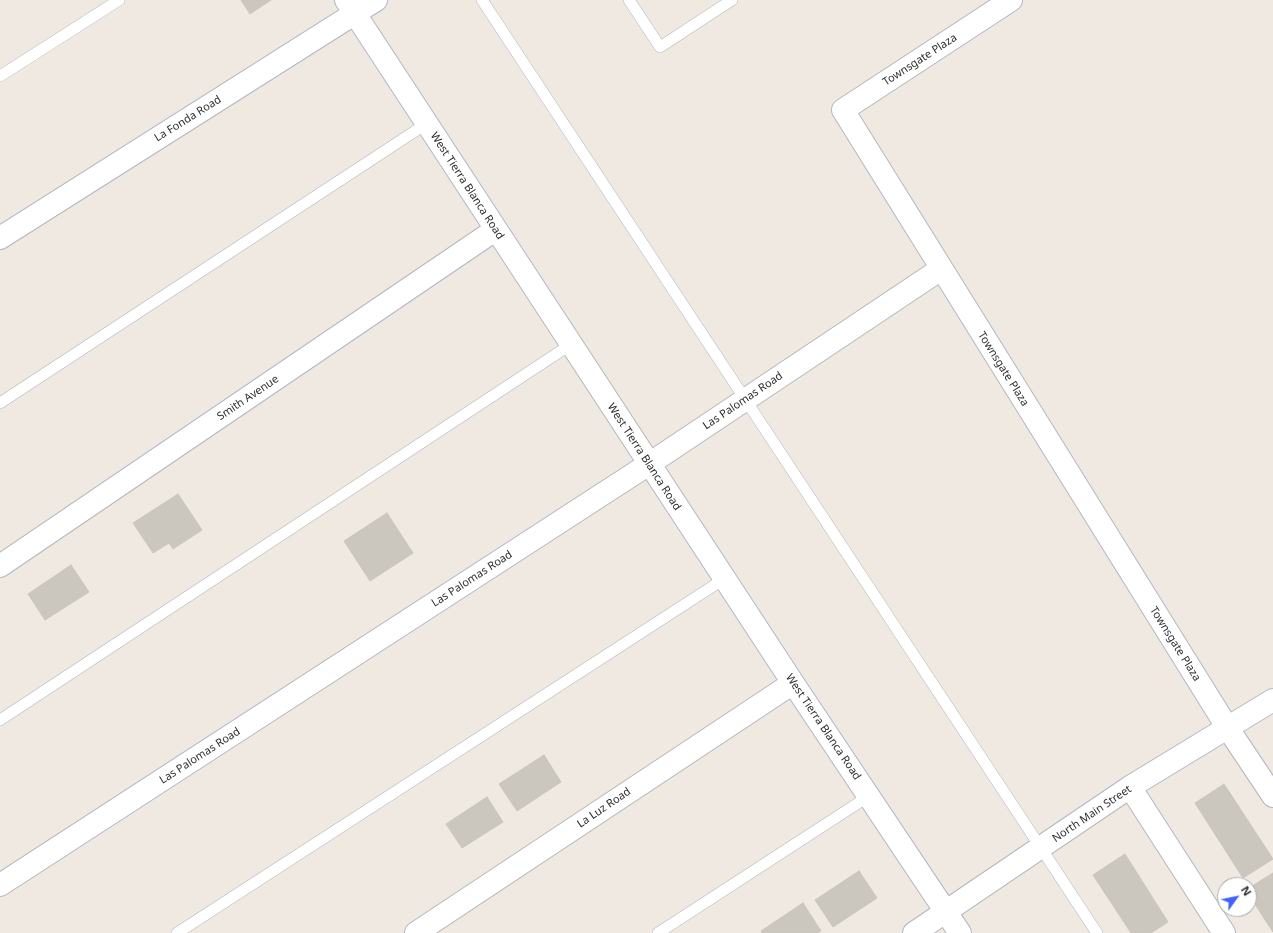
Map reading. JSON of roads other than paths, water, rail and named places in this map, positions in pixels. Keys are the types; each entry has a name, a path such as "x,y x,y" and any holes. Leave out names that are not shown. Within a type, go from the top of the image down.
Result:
{"street":[{"name":"La Fonda Road","path":"0,238 350,7 376,0"},
{"name":"Townsgate Plaza","path":"1011,0 843,110 1227,728 1273,796"},
{"name":"West Tierra Blanca Road","path":"350,7 724,579 947,911 960,933"},
{"name":"Smith Avenue","path":"0,566 495,230"},
{"name":"Las Palomas Road","path":"0,885 649,464 941,269"},
{"name":"La Luz Road","path":"416,933 793,683"},
{"name":"North Main Street","path":"914,933 1130,787 1273,700"},
{"path":"1130,787 1224,933"}],"lane":[{"path":"0,76 119,0"},
{"path":"482,0 1042,847 1096,933"},
{"path":"629,0 660,47 732,0"},
{"path":"0,403 426,124"},
{"path":"0,720 570,345"},
{"path":"177,933 724,579"},
{"path":"658,933 869,796"}]}
